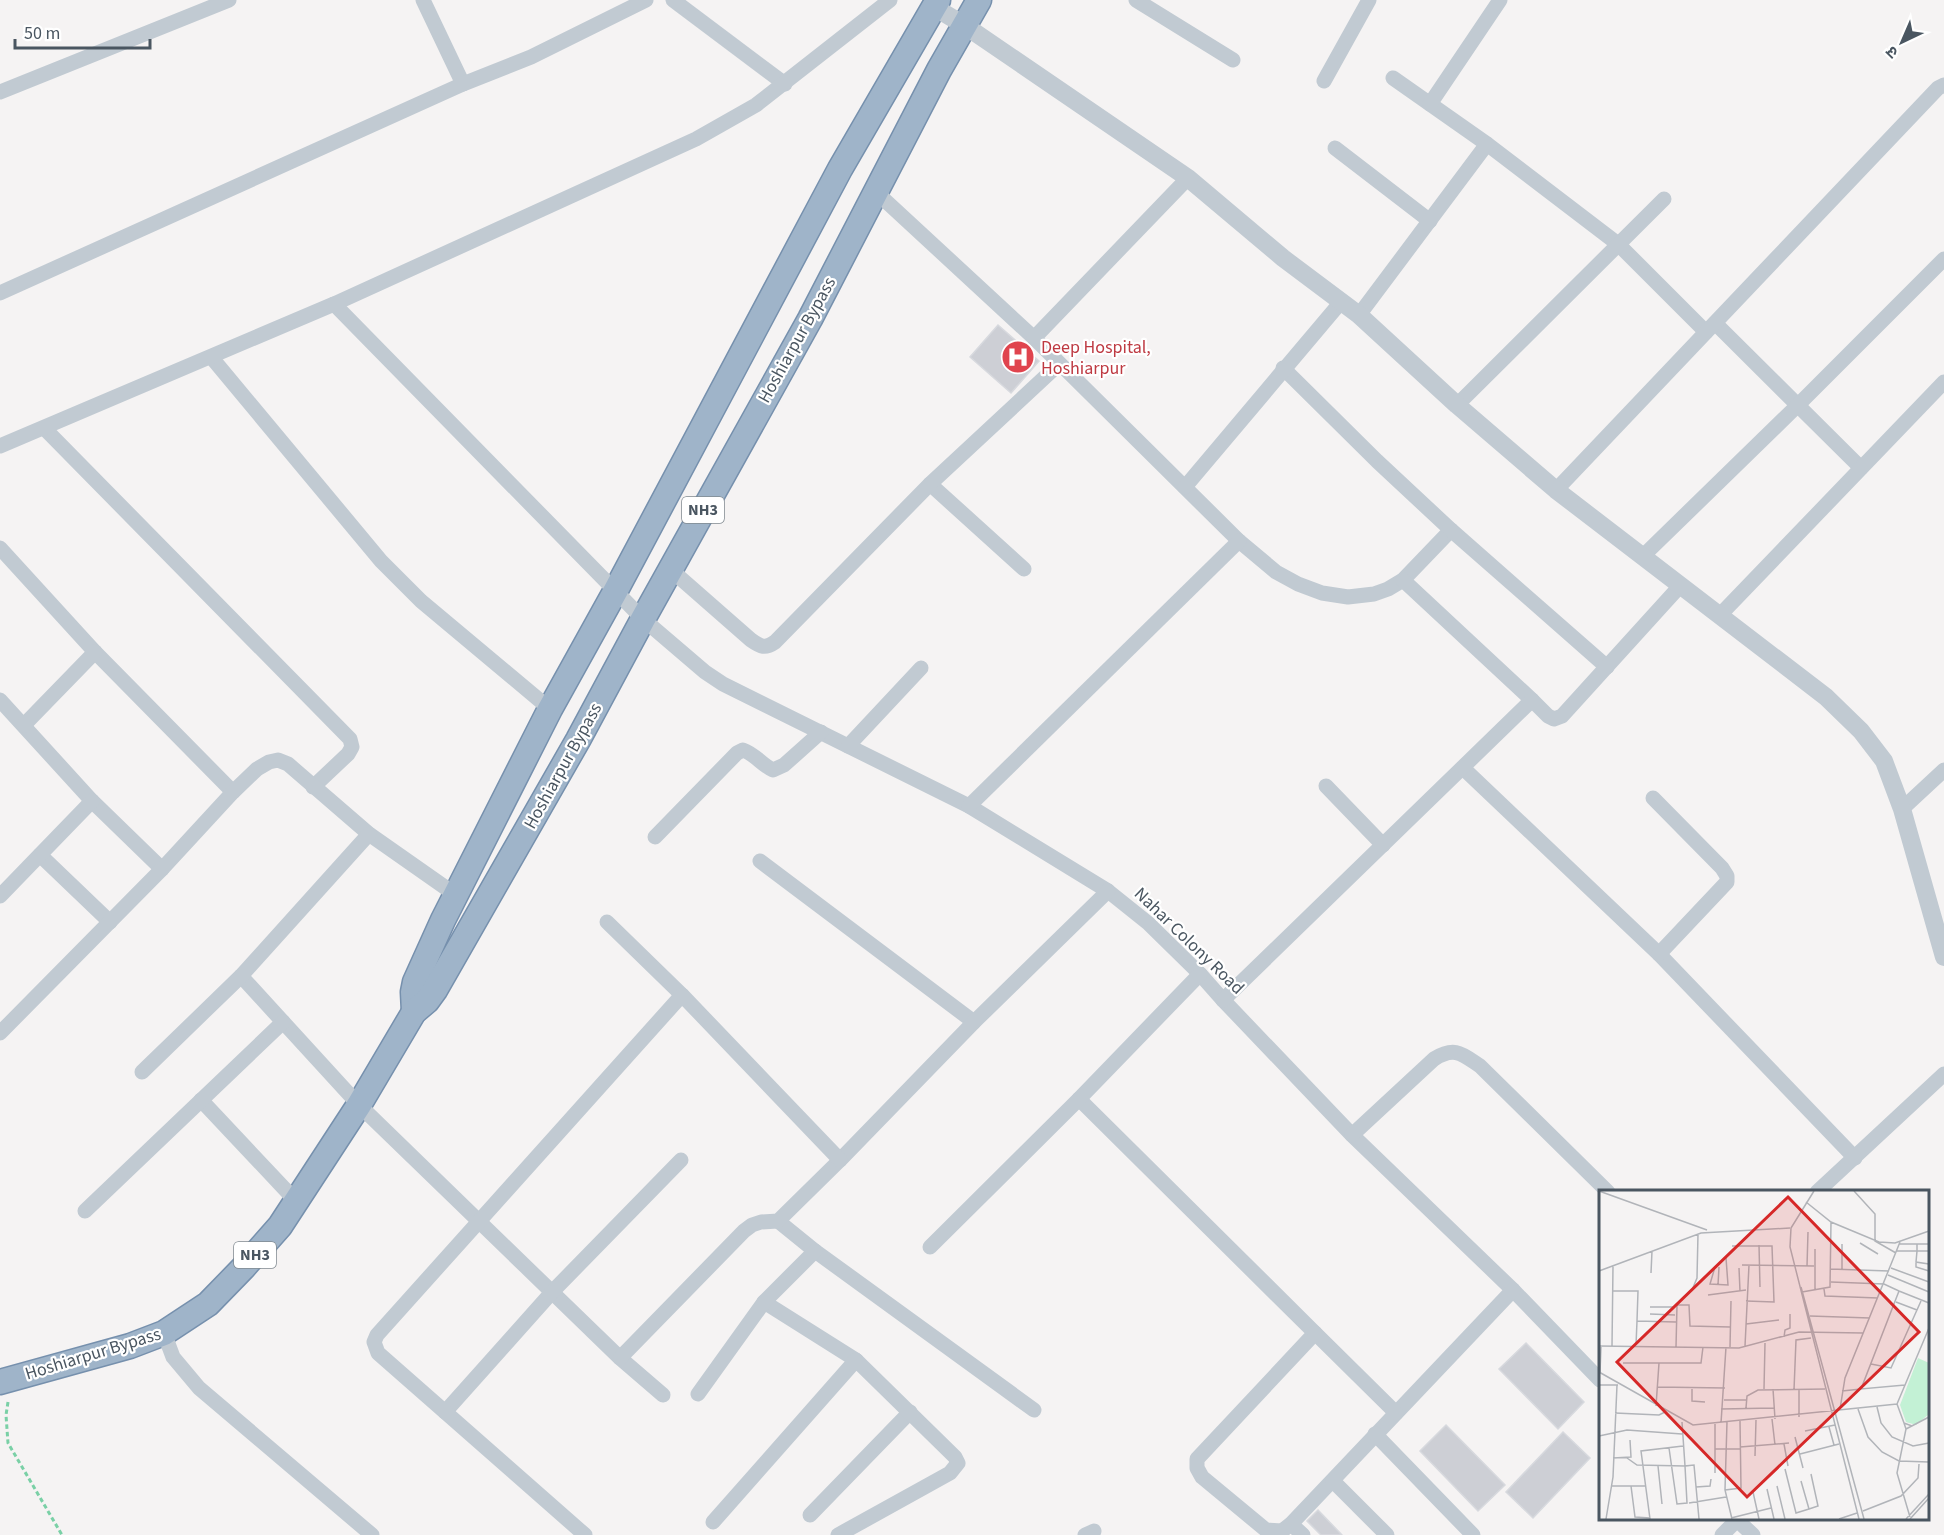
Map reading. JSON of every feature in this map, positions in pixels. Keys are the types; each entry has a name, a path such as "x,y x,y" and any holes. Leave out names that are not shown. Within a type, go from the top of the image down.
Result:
{"highway":[{"name":"Hoshiarpur Bypass","path":"6,1381 130,1346 164,1333 208,1304 280,1226 359,1105 414,1012 427,1001 435,990 578,740 670,569 804,330 939,70 979,0"},
{"name":"NH3","path":"414,1012 415,982 456,895 550,709 931,2"}],"street":[{"path":"0,92 229,0"},
{"path":"423,0 463,84"},
{"path":"0,293 463,84 531,57 646,0"},
{"path":"674,0 785,84"},
{"path":"0,446 212,358 334,304 732,121 785,84 890,0"},
{"path":"1136,0 1233,60"},
{"path":"1324,81 1369,0"},
{"path":"1431,104 1500,0"},
{"path":"931,2 1188,178 1283,258 1359,315 1457,405 1556,490 1826,697 1862,731 1884,761 1902,809 1944,957"},
{"path":"1393,78 1487,144 1618,244 1798,405 1861,468"},
{"path":"1556,490 1938,88 1944,85"},
{"path":"1359,315 1487,144"},
{"path":"1335,148 1430,221"},
{"path":"1034,338 1188,178"},
{"path":"876,192 1034,338 1239,541 1276,572 1322,593 1348,597 1374,594 1403,580 1451,530"},
{"path":"1457,405 1664,198"},
{"path":"1642,557 1944,259"},
{"path":"1185,487 1341,302"},
{"name":"Nahar Colony Road","path":"334,304 643,619 705,672 723,684 969,806 1108,891 1148,923 1200,974 1352,1136 1513,1290 1599,1379"},
{"path":"212,358 381,561 421,601 550,709"},
{"path":"670,569 751,640 761,647 768,647 930,484 1059,364"},
{"path":"1283,368 1451,530 1607,667"},
{"path":"1720,615 1944,382"},
{"path":"45,429 350,739 352,747 348,754 313,787"},
{"path":"930,484 1024,569"},
{"path":"969,806 1239,541"},
{"path":"0,548 95,652 232,792"},
{"path":"1403,580 1548,716 1554,719 1558,718 1607,667 1680,586"},
{"path":"24,725 95,652"},
{"path":"848,746 921,668"},
{"path":"0,700 92,801 162,869"},
{"path":"1223,1000 1532,700"},
{"path":"655,837 737,753 742,750 750,752 773,771 784,765 821,732"},
{"path":"0,1033 162,869 232,792 257,769 269,762 278,760 288,764 369,834 456,895"},
{"path":"1462,768 1659,954 1855,1158"},
{"path":"1902,809 1944,770"},
{"path":"1326,786 1383,845"},
{"path":"1653,798 1722,868 1727,876 1727,882 1659,954"},
{"path":"0,896 92,801"},
{"path":"142,1072 241,976 369,834"},
{"path":"40,855 110,922"},
{"path":"760,861 974,1022"},
{"path":"620,1358 744,1231 761,1222 778,1221 974,1022 1108,891"},
{"path":"607,922 682,995 840,1160"},
{"path":"930,1247 1079,1099 1200,974"},
{"path":"241,976 359,1105 620,1358 663,1395"},
{"path":"585,1535 378,1353 374,1342 377,1335 479,1220 682,995"},
{"path":"85,1211 283,1022"},
{"path":"1352,1136 1434,1059 1446,1052 1460,1053 1480,1066 1607,1190"},
{"path":"1818,1190 1944,1074"},
{"path":"1079,1099 1396,1413"},
{"path":"201,1100 296,1201"},
{"path":"445,1412 553,1291 681,1160"},
{"path":"778,1221 1034,1410"},
{"path":"698,1394 764,1302 816,1251"},
{"path":"1315,1333 1197,1459 1197,1468 1202,1477 1266,1530 1282,1531 1291,1524 1513,1290"},
{"path":"764,1302 856,1360 955,1457 958,1463 950,1473 838,1535"},
{"path":"164,1333 173,1357 198,1388 372,1535"},
{"path":"713,1522 856,1360"},
{"path":"810,1515 910,1412"},
{"path":"1375,1434 1473,1535"},
{"path":"1333,1481 1386,1535"},
{"path":"1722,1535 1735,1520"},
{"path":"1737,1520 1753,1535"},
{"path":"1291,1524 1303,1535"}],"path":[{"path":"6,1381 8,1443 62,1535"}],"building":[{"path":"998,325 1039,361 1011,393 970,357"},
{"path":"1526,1343 1584,1402 1558,1429 1499,1369"},
{"path":"1446,1425 1505,1485 1478,1511 1420,1451"},
{"path":"1563,1432 1590,1458 1533,1518 1506,1492"},
{"path":"1318,1510 1342,1535 1321,1535 1307,1521"}],"place":[{"name":"Deep Hospital, Hoshiarpur","path":"1018,357"}]}
